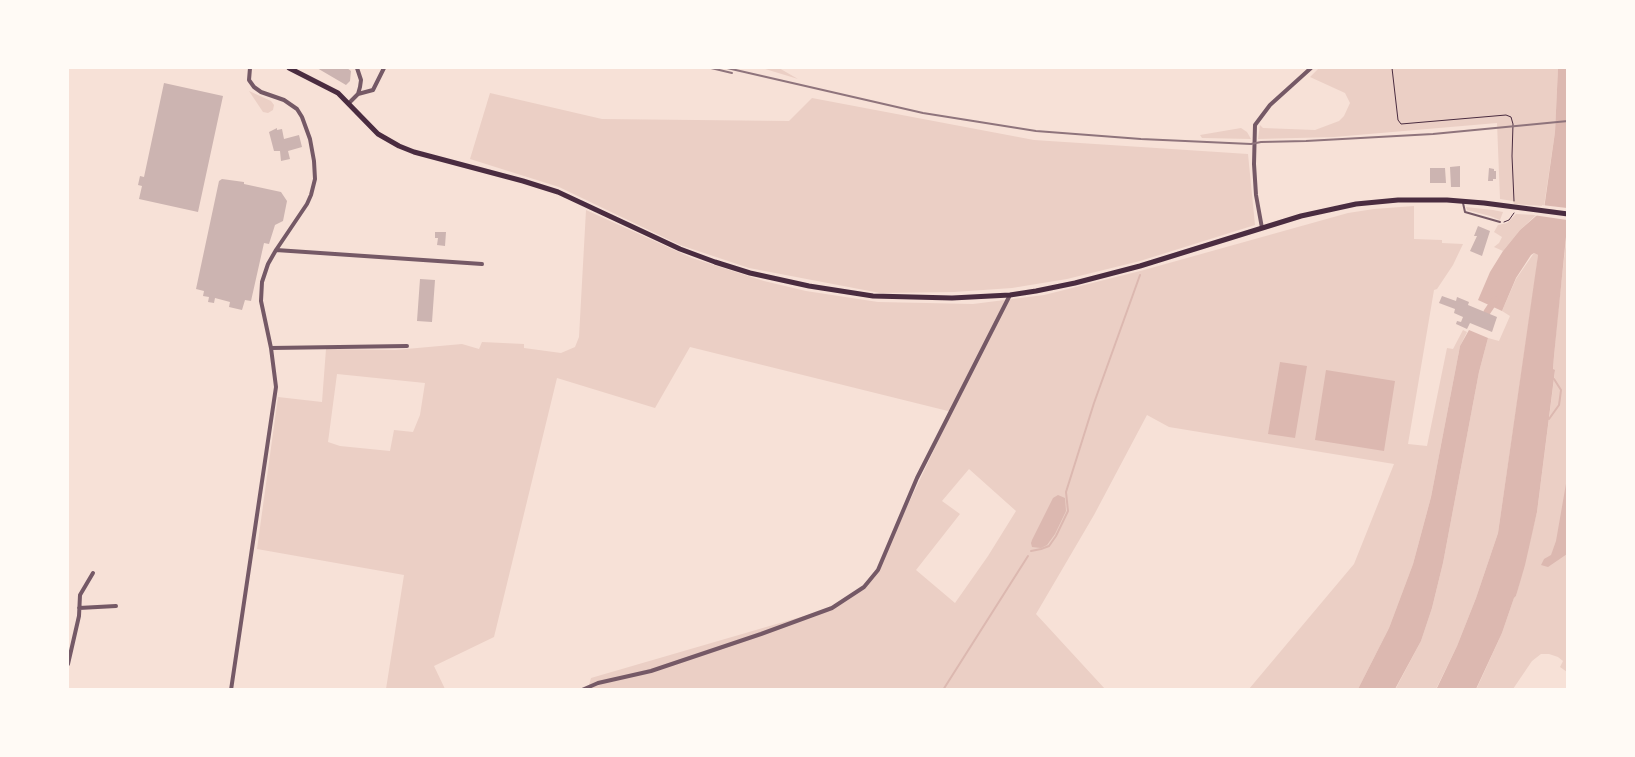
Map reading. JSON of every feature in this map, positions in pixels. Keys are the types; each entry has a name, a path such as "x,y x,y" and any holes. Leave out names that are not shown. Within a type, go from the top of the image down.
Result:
{"main road":[{"path":"290,68 334,91 349,103 378,134 414,152 558,192 680,249 750,273 809,286 873,296 952,298 1010,295 1075,283 1301,216 1356,204 1398,200 1462,201 1564,214"}],"street":[{"path":"232,690 276,387 261,292 265,274 276,250 301,214 311,195 314,179 314,161 302,117 284,100 261,92 254,87 249,80 250,68"},
{"path":"357,68 361,80 358,94"},
{"path":"349,103 358,94 373,90 384,68"},
{"path":"1262,228 1254,164 1255,125 1266,109 1311,68"},
{"path":"276,250 482,264"},
{"path":"582,690 598,683 651,671 761,634 832,608 864,588 878,570 917,478 1010,295"},
{"path":"271,348 407,346"},
{"path":"68,664 75,633 80,596 93,573"},
{"path":"79,608 116,606"},
{"path":"68,633 75,633"}],"lane":[{"path":"1462,201 1466,212 1500,222"}],"path":[{"path":"1392,68 1398,120 1401,124 1506,115 1511,117 1513,124 1514,183"}],"shaded area":[{"path":"762,68 779,68 798,79"},
{"path":"1319,68 1558,68 1555,132 1544,206 1514,204 1513,201 1500,199 1497,123 1334,137 1258,139 1260,125 1263,128 1315,130 1339,121 1344,116 1350,103 1345,93 1310,77"},
{"path":"1558,68 1567,68 1567,227 1554,356 1553,369 1555,370 1537,512 1516,596 1502,633 1476,689 1436,690 1457,646 1476,598 1498,533 1538,255 1534,253 1531,255 1516,278 1502,311 1478,300 1490,272 1503,251 1520,230 1544,209 1555,132"},
{"path":"249,91 271,101 274,105 273,110 268,113 263,112"},
{"path":"490,93 602,119 789,121 812,98 1034,140 1248,154 1255,225 1140,261 1067,279 1012,288 954,292 880,293 749,268 680,245 559,187 470,159"},
{"path":"1241,128 1247,132 1251,139 1202,138 1200,135"},
{"path":"1414,206 1414,239 1442,240 1442,243 1463,244 1453,265 1437,289 1434,290 1408,444 1427,446 1447,348 1453,349 1463,330 1467,332 1460,346 1431,497 1413,564 1389,628 1358,689 1249,689 1354,564 1394,464 1169,427 1147,415 1094,515 1036,614 1105,689 588,689 591,678 828,609 862,590 877,570 952,412 690,347 655,408 557,378 494,637 434,666 445,689 386,689 404,575 257,549 278,397 322,402 326,349 395,350 462,344 479,349 482,342 524,344 524,348 561,353 575,347 579,337 586,210 692,258 764,281 806,291 878,302 973,304 1044,295 1144,270 1348,213","holes":["337,374 425,383 420,415 413,432 394,430 390,451 340,446 328,442","969,469 1016,511 988,556 955,603 916,570 960,514 942,501"]},
{"path":"1466,207 1503,212 1500,220 1467,210"},
{"path":"1516,214 1536,215 1520,230 1503,251 1494,247 1502,237 1494,232 1498,225 1507,223"},
{"path":"1567,232 1567,672 1560,667 1563,661 1558,657 1541,654 1532,661 1513,689 1476,690 1502,633 1516,596 1537,512 1555,371 1553,370 1554,356"},
{"path":"1534,253 1538,255 1536,273 1498,533 1457,646 1436,689 1395,690 1421,641 1432,608 1443,563 1479,372 1488,338 1499,341 1510,316 1502,311 1516,279"},
{"path":"1469,330 1488,338 1479,372 1443,563 1432,608 1421,641 1395,689 1358,689 1389,628 1413,564 1431,497 1460,346"},
{"path":"1280,362 1307,366 1295,438 1268,434"},
{"path":"1326,370 1395,381 1384,451 1315,440"},
{"path":"1567,478 1567,554 1548,567 1541,565 1544,559 1551,555 1556,541"},
{"path":"1058,495 1065,498 1066,511 1055,534 1047,545 1041,548 1032,547 1032,540 1053,498"}],"pier":[{"path":"1542,205 1567,208 1567,220 1533,215 1542,208"}],"building":[{"path":"317,68 347,68 351,71 350,81 346,85"},
{"path":"164,83 223,96 198,212 139,199 142,186 138,185 140,176 144,177"},
{"path":"277,128 277,130 282,129 284,139 299,135 302,147 288,151 290,159 281,161 280,151 274,151 269,132"},
{"path":"1460,166 1460,187 1451,187 1450,167"},
{"path":"1430,168 1445,168 1446,183 1430,183"},
{"path":"1489,168 1496,171 1496,179 1493,179 1493,181 1488,181"},
{"path":"222,179 244,182 244,184 281,192 287,201 283,221 275,225 269,244 264,243 251,301 245,300 242,310 229,307 230,302 215,298 214,303 208,302 209,297 203,296 204,291 196,289 219,181"},
{"path":"1478,226 1490,231 1482,256 1470,251 1477,236 1474,236"},
{"path":"435,232 446,232 445,246 437,245 438,238 435,238"},
{"path":"420,279 435,280 432,322 417,321"},
{"path":"1442,296 1456,301 1457,297 1469,302 1468,305 1497,317 1492,332 1470,323 1467,329 1456,324 1457,321 1461,322 1463,317 1454,313 1455,309 1439,303"}],"waterway":[{"path":"1031,551 1049,546 1068,511 1066,492 1094,403 1140,275"},
{"path":"1487,312 1495,300"},
{"path":"1549,419 1559,405 1560,398 1561,390 1554,379"},
{"path":"943,690 1028,556"}],"railway":[{"path":"711,68 732,73"},
{"path":"727,68 923,113 1036,131 1141,139 1251,144 1433,134 1568,121"}]}
